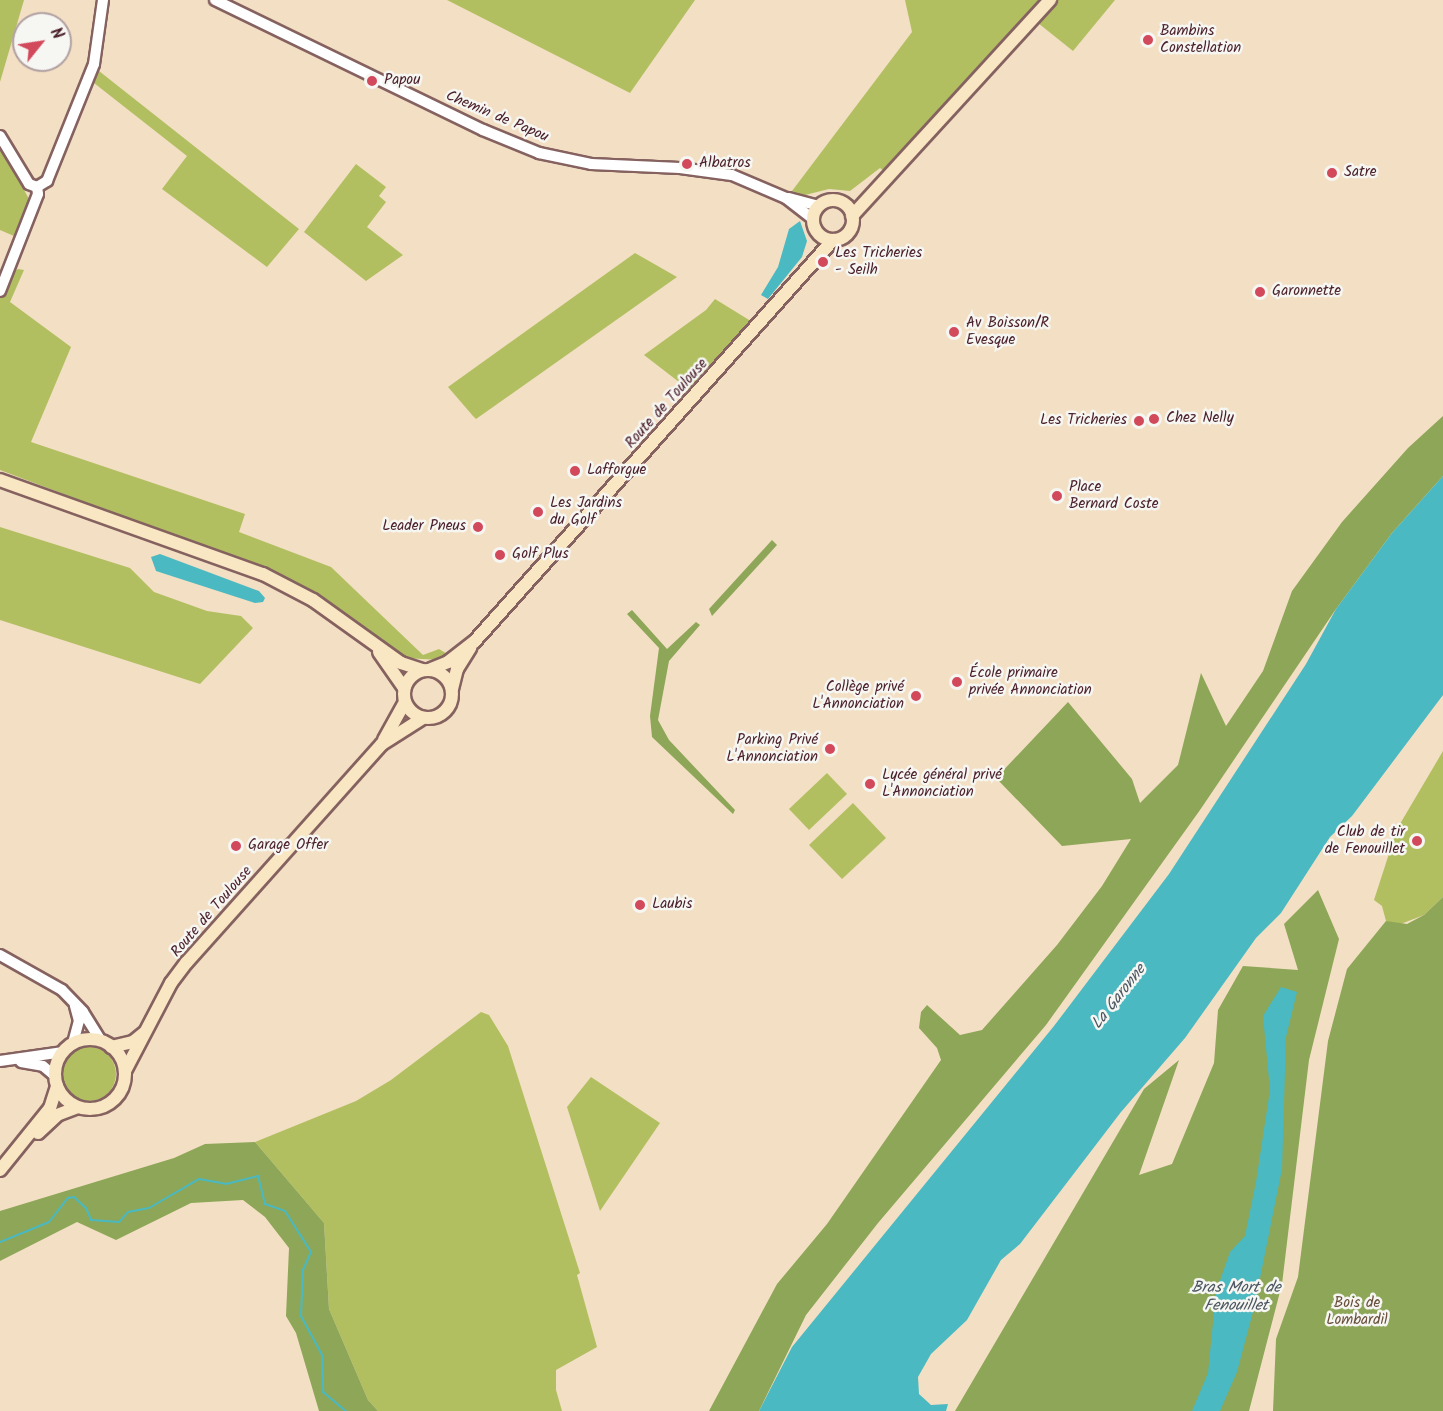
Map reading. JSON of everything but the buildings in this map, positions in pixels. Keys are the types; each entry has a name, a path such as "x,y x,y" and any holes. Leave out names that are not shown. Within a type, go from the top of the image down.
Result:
{"main road":[{"path":"872,193 841,202 826,201 819,206 813,219 819,234 833,240 847,234 852,216 1050,0"},
{"path":"841,202 852,216"},
{"name":"Route de Toulouse","path":"809,266 819,234"},
{"name":"Route de Toulouse","path":"452,690 457,669 474,642 833,240"},
{"path":"1,480 263,574 313,600 401,663 445,676 452,690 450,705 443,713 423,718 405,702 404,688 375,646"},
{"name":"Route de Toulouse","path":"427,669 447,662 474,642"},
{"path":"404,688 411,676 427,669"},
{"name":"Route de Toulouse","path":"124,1071 171,984 187,962 382,744 405,702"},
{"name":"Route de Toulouse","path":"382,744 423,718"},
{"path":"0,1170 50,1108 63,1052 74,1043 133,1042 149,1028"},
{"path":"56,1081 65,1099 78,1107 90,1109 114,1100 124,1081 124,1071 106,1044"},
{"path":"14,1154 57,1115 78,1107"}],"street":[{"path":"36,187 49,176 94,64 103,0"},
{"name":"Chemin de Papou","path":"215,0 483,130 539,153 591,164 718,172 744,179 786,198 819,206"},
{"path":"0,136 25,180 36,187 38,194 0,291"},
{"name":"Chemin de Papou","path":"786,198 813,219"},
{"path":"0,955 62,990 106,1044"},
{"path":"74,1003 79,1021 74,1043"},
{"path":"0,1063 63,1052"},
{"path":"0,1063 32,1061 56,1081"}],"green space":[{"path":"0,0 24,0 20,12 12,12 12,41 0,82"},
{"path":"447,0 695,0 630,93"},
{"path":"905,0 1044,0 895,166 884,171 880,168 850,191 829,189 805,195 792,191 912,32"},
{"path":"1058,0 1115,0 1073,51 1038,23"},
{"path":"99,71 299,229 267,267 162,189 187,156 94,83"},
{"path":"0,146 29,199 14,236 0,230"},
{"path":"356,164 386,187 379,196 386,202 367,227 403,255 366,281 304,232"},
{"path":"635,253 677,277 476,419 448,387"},
{"path":"18,269 24,270 10,302 71,347 31,442 245,514 239,532 331,567 423,655 439,649 449,655 440,660 405,658 338,608 280,576 0,470 0,297 9,275"},
{"path":"715,299 754,323 692,392 644,355 706,310"},
{"path":"1443,416 1443,476 1392,533 1336,609 1200,810 1046,1025 878,1223 806,1315 759,1411 709,1411 777,1284 827,1224 941,1060 937,1048 919,1028 921,1012 927,1005 960,1035 982,1030 1057,945 1102,886 1131,839 1062,846 996,778 1068,702 1132,779 1140,803 1178,765 1201,673 1226,726 1263,671 1292,591 1342,522 1408,448"},
{"path":"0,527 130,568 154,592 207,611 241,616 253,628 200,684 0,620"},
{"path":"772,540 777,545 712,616 709,609"},
{"path":"632,610 667,649 696,622 700,625 669,661 658,720 669,740 735,810 733,814 652,737 650,716 659,648 627,614"},
{"name":"Club de tir de Fenouillet","path":"1443,751 1443,897 1424,915 1398,925 1386,921 1382,906 1374,900 1397,829"},
{"path":"827,773 847,794 809,830 789,809"},
{"path":"853,803 886,838 842,879 809,845"},
{"path":"1318,890 1339,939 1309,1060 1282,1284 1249,1411 955,1411 1144,1089 1179,1060 1139,1175 1172,1164 1214,1063 1218,1010 1243,966 1298,970 1284,924"},
{"name":"Bois de Lombardil","path":"1443,897 1443,1411 1273,1411 1276,1339 1298,1277 1328,1041 1347,969 1386,921 1407,924 1424,915"},
{"path":"481,1012 489,1015 508,1046 580,1273 577,1275 597,1347 556,1370 556,1390 562,1411 378,1411 368,1400 329,1309 324,1223 255,1142 356,1101 391,1080"},
{"path":"89,1047 99,1049 108,1055 114,1064 116,1074 114,1084 108,1093 99,1099 89,1101 79,1099 70,1093 64,1084 62,1074 64,1064 70,1055 79,1049"},
{"path":"591,1077 660,1123 600,1211 567,1107"},
{"path":"255,1142 324,1223 329,1309 368,1400 378,1411 319,1411 296,1333 286,1316 289,1248 265,1217 243,1200 191,1203 116,1240 77,1222 0,1261 0,1211 174,1158 205,1144"}],"water":[{"path":"800,221 807,241 802,257 768,299 761,295 778,267 789,229"},
{"name":"La Garonne","path":"1443,476 1443,695 1352,816 1330,837 1281,913 1256,938 1185,1038 1121,1112 1020,1244 1001,1260 967,1320 931,1354 918,1377 919,1394 931,1405 948,1404 946,1411 759,1411 792,1347 1054,1026 1169,874 1306,664 1336,609 1392,533"},
{"path":"160,554 259,591 265,598 263,602 255,603 156,571 151,557"},
{"name":"Bras Mort de Fenouillet","path":"1281,987 1297,992 1286,1037 1282,1169 1254,1308 1237,1372 1220,1411 1192,1411 1208,1373 1216,1292 1230,1252 1245,1236 1270,1090 1263,1016"}],"waterway":[{"path":"0,1242 49,1222 68,1198 74,1197 86,1208 91,1220 119,1222 128,1212 149,1208 199,1179 226,1184 258,1176 265,1204 285,1211 311,1252 303,1270 301,1316 322,1355 323,1392 346,1411"}],"place":[{"name":"Bambins Constellation","path":"1148,40"},
{"name":"Papou","path":"372,81"},
{"name":"Albatros","path":"687,164"},
{"name":"Satre","path":"1332,173"},
{"name":"Les Tricheries - Seilh","path":"823,262"},
{"name":"Garonnette","path":"1260,292"},
{"name":"Av Boisson/R Evesque","path":"954,332"},
{"name":"Chez Nelly","path":"1154,419"},
{"name":"Les Tricheries","path":"1139,421"},
{"name":"Lafforgue","path":"575,471"},
{"name":"Place Bernard Coste","path":"1057,496"},
{"name":"Les Jardins du Golf","path":"538,512"},
{"name":"Leader Pneus","path":"478,527"},
{"name":"Golf Plus","path":"500,555"},
{"name":"École primaire privée Annonciation","path":"957,682"},
{"name":"Collège privé L'Annonciation","path":"916,696"},
{"name":"Parking Privé L'Annonciation","path":"830,749"},
{"name":"Lycée général privé L'Annonciation","path":"870,784"},
{"name":"Club de tir de Fenouillet","path":"1417,841"},
{"name":"Garage Offer","path":"236,846"},
{"name":"Laubis","path":"640,905"}]}
